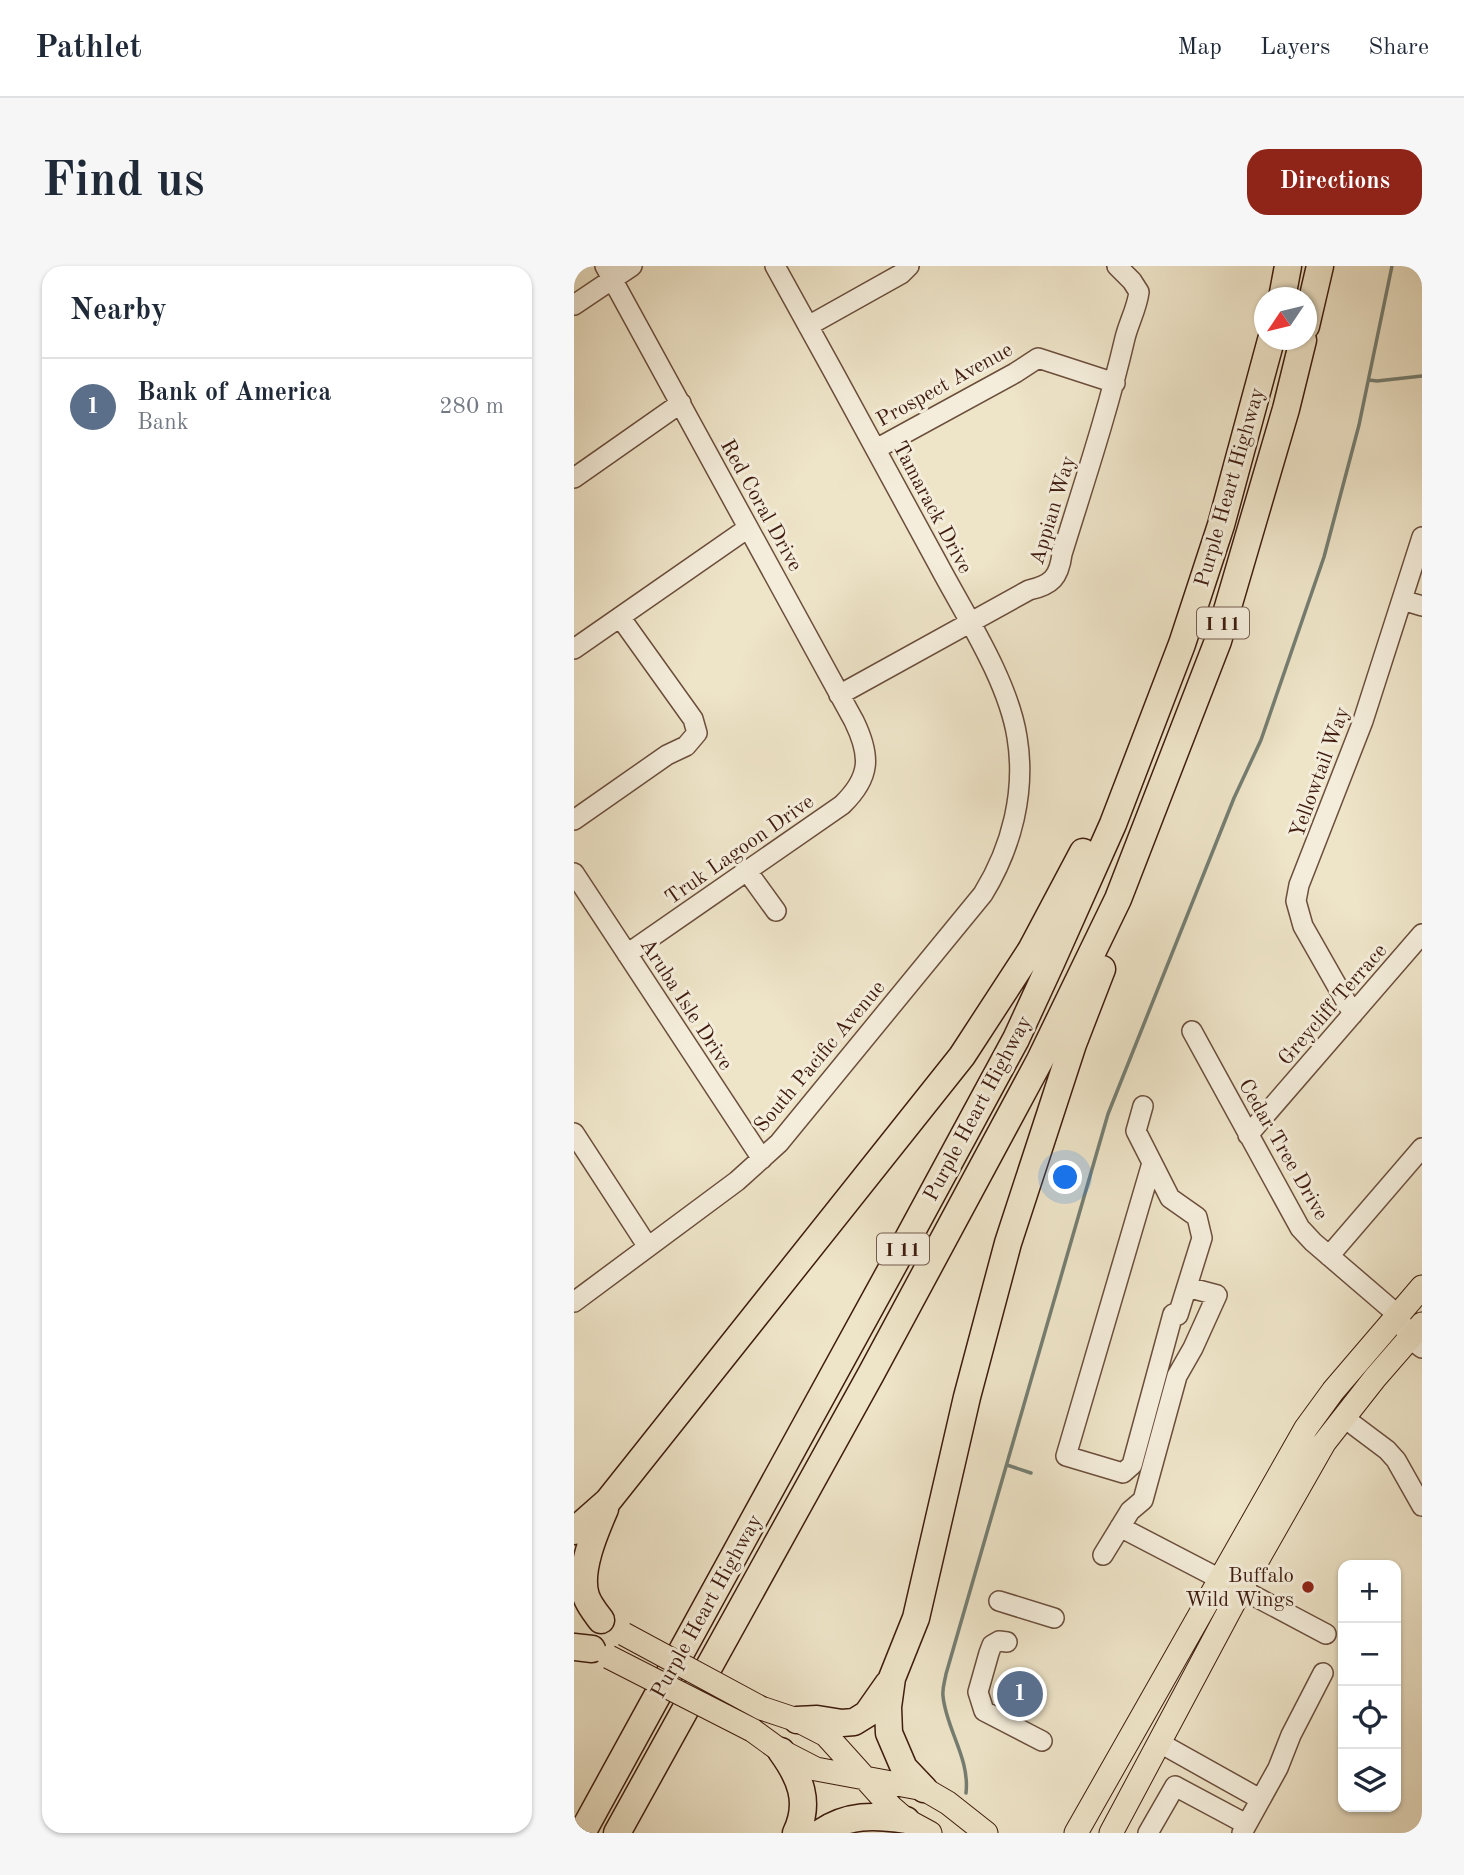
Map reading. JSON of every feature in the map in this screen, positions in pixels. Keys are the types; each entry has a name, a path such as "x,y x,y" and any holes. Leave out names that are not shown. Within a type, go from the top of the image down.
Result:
{"highway":[{"path":"1284,287 1289,266"},
{"path":"1315,287 1320,266"},
{"name":"Purple Heart Highway","path":"582,1833 1016,1039 1113,824 1182,644 1221,525 1268,350"},
{"name":"Purple Heart Highway","path":"617,1833 871,1374 1040,1060 1118,899 1218,641 1286,409 1301,350"},
{"path":"574,1531 608,1501 968,1047 1031,950 1058,900 1182,644"},
{"path":"797,1720 817,1719 849,1723 861,1719 873,1707 892,1678 916,1618 967,1397 1008,1242 1073,1044 1112,942 1118,899"},
{"path":"601,1620 586,1599 584,1587 591,1544 608,1501"},
{"path":"892,1678 888,1720 892,1745 909,1776 924,1789"},
{"path":"781,1751 799,1777 802,1788 803,1814 796,1833"},
{"path":"820,1833 852,1818 880,1816 906,1820"}],"main road":[{"path":"1076,1833 1306,1428 1422,1287"},
{"path":"1111,1833 1241,1589 1310,1467 1343,1417 1418,1337"},
{"path":"1220,1579 1241,1589"},
{"path":"574,1601 624,1634 761,1708 797,1720 826,1735 891,1807 906,1820 930,1833"},
{"path":"587,1648 752,1730 781,1751 816,1769 924,1789 948,1803 986,1833"}],"street":[{"path":"574,305 609,272 632,266"},
{"name":"Tamarack Drive","path":"775,266 876,449 1006,696 1017,738 1020,779"},
{"path":"808,326 901,274 909,266"},
{"name":"Appian Way","path":"839,695 1029,590 1044,587 1054,581 1060,570 1062,554 1115,383 1130,317 1137,305 1139,292 1117,266"},
{"name":"Red Coral Drive","path":"609,272 864,742 865,770"},
{"name":"Prospect Avenue","path":"876,449 1038,358 1115,383"},
{"path":"574,478 681,404"},
{"path":"574,649 748,528"},
{"name":"Yellowtail Way","path":"1353,1014 1303,926 1296,901 1363,720 1422,537"},
{"path":"1402,600 1422,606"},
{"path":"574,820 667,755 686,746 696,733 693,719 620,617"},
{"name":"Truk Lagoon Drive","path":"627,954 842,805 855,793 865,770"},
{"name":"South Pacific Avenue","path":"574,1302 737,1181 762,1159 805,1113 983,894 999,865 1012,831 1020,779"},
{"path":"747,871 776,911"},
{"name":"Aruba Isle Drive","path":"574,873 762,1159"},
{"name":"Greycliff Terrace","path":"1248,1135 1422,934"},
{"name":"Cedar Tree Drive","path":"1192,1031 1300,1228 1398,1315 1418,1337"},
{"path":"1143,1106 1136,1131 1170,1198 1197,1217 1202,1238 1178,1315 1173,1314 1132,1465 1123,1473 1066,1456 1152,1163"},
{"path":"574,1133 648,1247"},
{"path":"1329,1256 1422,1148"},
{"path":"1102,1555 1130,1511 1143,1500 1177,1376 1217,1295 1187,1287"},
{"path":"1343,1417 1396,1460 1422,1506"},
{"path":"1120,1527 1220,1579"},
{"path":"1241,1589 1326,1634"},
{"path":"999,1601 1054,1618"},
{"path":"1007,1642 999,1641 992,1645 989,1653 978,1692 984,1711 1042,1741"},
{"path":"1152,1826 1175,1786 1244,1829 1324,1673"},
{"path":"1160,1744 1261,1799"}],"waterway":[{"path":"966,1793 965,1768 945,1708 943,1693 946,1674 1108,1114 1234,798 1261,740 1324,557 1359,425 1392,266"},
{"path":"1369,380 1422,376"},
{"path":"1007,1465 1031,1473"}],"place":[{"name":"Buffalo Wild Wings","path":"1308,1587"},
{"name":"Bank of America","path":"1020,1694"}]}
